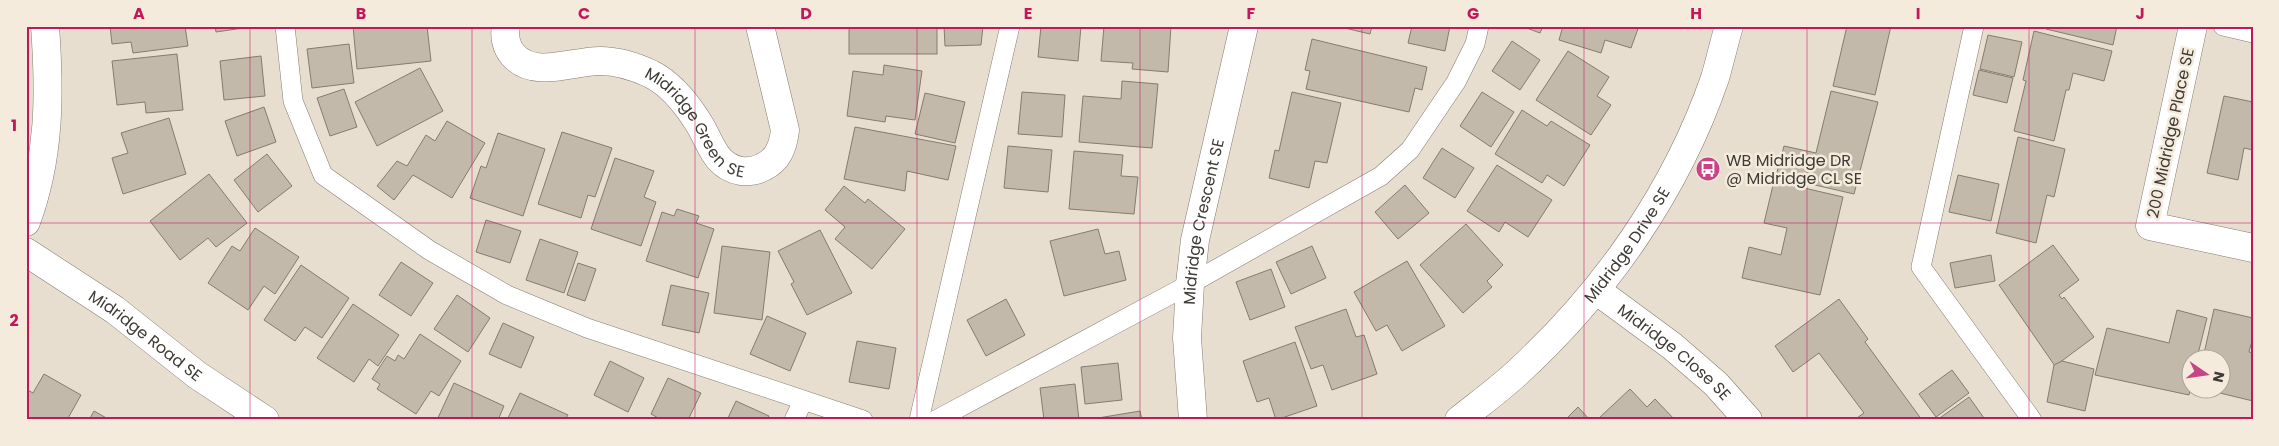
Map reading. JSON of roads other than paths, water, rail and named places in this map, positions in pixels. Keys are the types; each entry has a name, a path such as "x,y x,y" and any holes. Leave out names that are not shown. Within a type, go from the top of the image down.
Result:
{"street":[{"path":"26,222 34,201 49,115 44,26"},
{"name":"Midridge Green SE","path":"506,26 506,42 510,53 526,66 536,68 580,62 621,62 662,79 684,100 700,124 716,158 730,168 746,172 758,170 769,164 778,155 784,143 785,130 760,26"},
{"name":"Midridge Crescent SE","path":"1192,420 1187,338 1195,240 1244,26"},
{"name":"Midridge Drive SE","path":"1459,420 1518,373 1596,290 1632,243 1669,182 1692,134 1715,77 1729,26"},
{"name":"200 Midridge Place SE","path":"2193,26 2150,226 2253,248"},
{"name":"Midridge Road SE","path":"26,252 115,310 197,375 264,420"},
{"name":"Midridge Close SE","path":"1596,290 1672,346 1716,384 1748,420"}],"lane":[{"path":"285,26 294,101 323,176 429,250 507,295 587,328 863,420"},
{"path":"919,420 1010,26"},
{"path":"936,420 1190,284 1381,176 1410,150 1456,82 1475,44 1479,26"},
{"path":"1974,26 1921,267 2032,420"},
{"path":"2223,26 2253,33"},
{"path":"794,420 803,401"}],"place":[{"name":"WB Midridge DR @ Midridge CL SE","path":"1708,169"}]}
